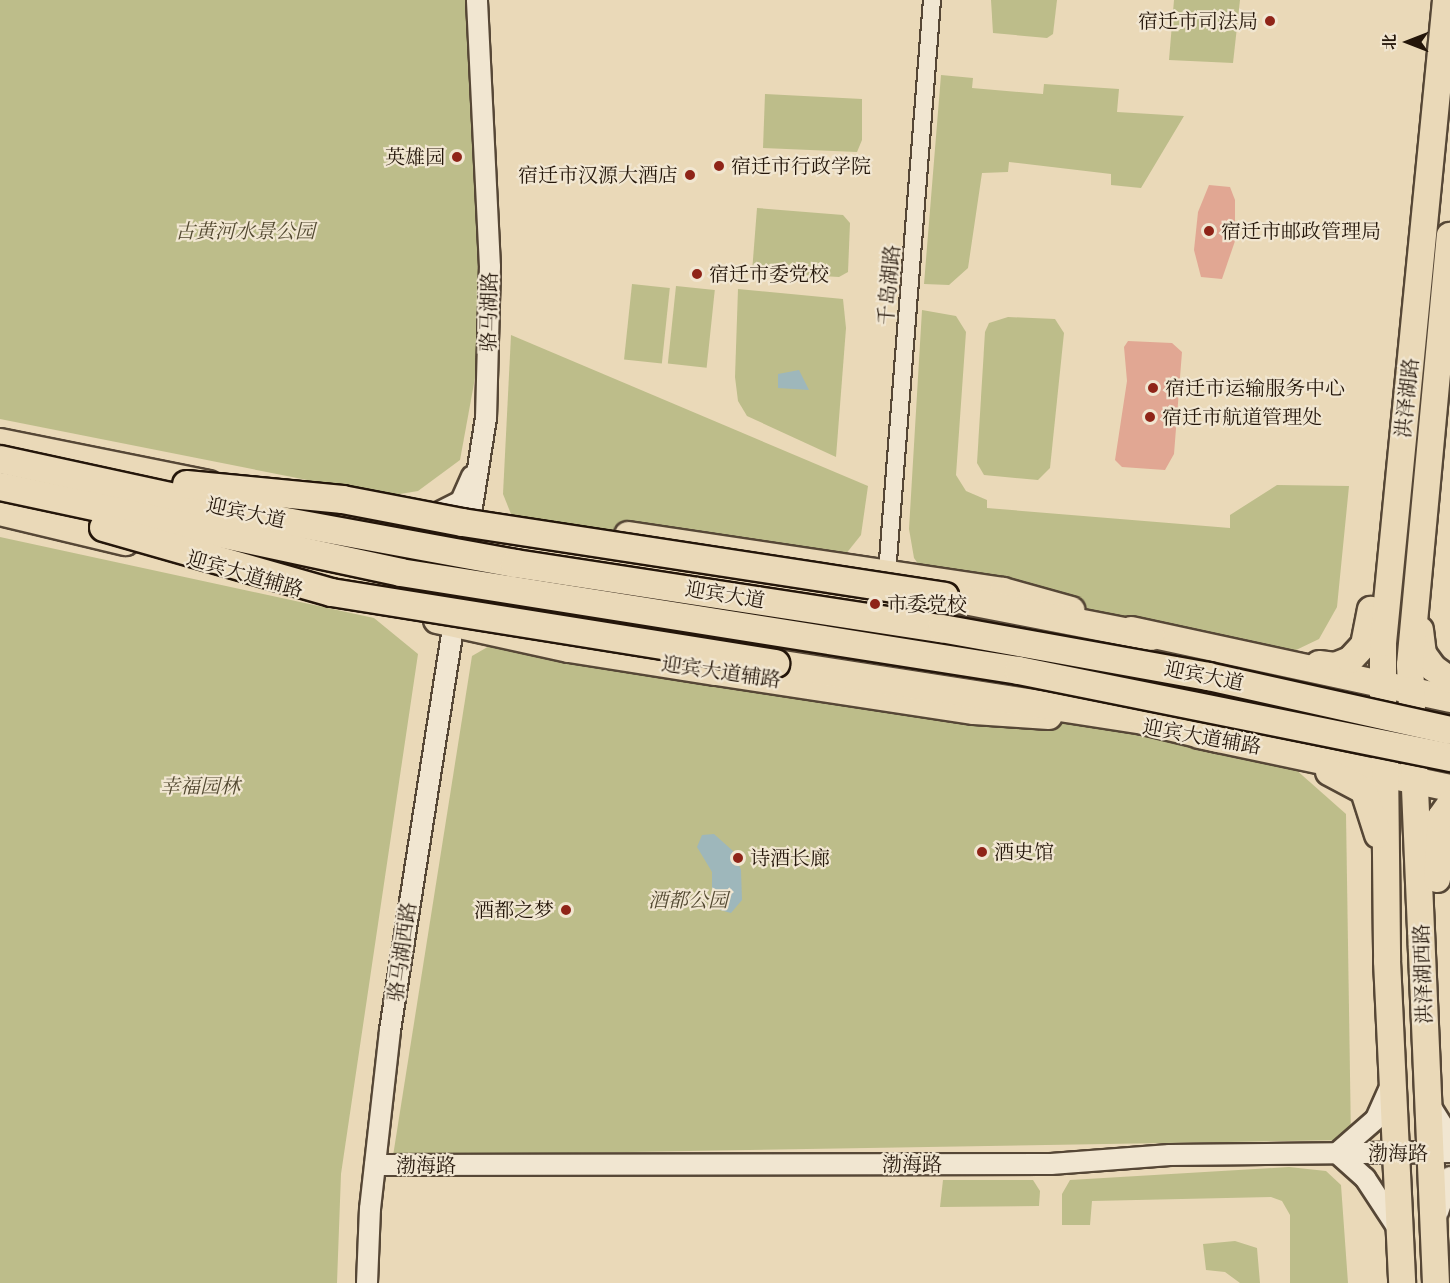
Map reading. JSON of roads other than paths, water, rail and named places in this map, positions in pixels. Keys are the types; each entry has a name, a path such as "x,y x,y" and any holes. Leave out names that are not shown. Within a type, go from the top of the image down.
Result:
{"highway":[{"path":"0,458 200,487 342,499 462,522 944,597 1149,636"},
{"name":"迎宾大道","path":"0,458 280,520 514,563 941,628 1208,676 1450,730"},
{"name":"迎宾大道","path":"0,486 400,572 1018,669 1384,741 1450,757"},
{"path":"0,502 207,553 331,592 1143,720 1218,738"}],"main road":[{"name":"洪泽湖路","path":"1386,786 1382,685 1446,0"},
{"path":"1188,644 1226,644 1335,666 1350,660 1364,645 1397,380 1424,220"},
{"name":"洪泽湖路","path":"1410,665 1450,236"},
{"path":"0,442 298,500 422,519 534,522 1003,591 1149,636 1450,699"},
{"path":"1425,505 1420,635 1433,669 1450,680"},
{"name":"迎宾大道辅路","path":"0,512 169,552 271,583 569,649 974,711 1108,720 1218,738 1386,786 1415,781 1450,788"},
{"name":"洪泽湖西路","path":"1410,665 1428,1102 1444,1147 1434,1232 1436,1283"},
{"path":"1218,738 1279,760 1338,774 1364,791 1379,840 1387,961"},
{"name":"洪泽湖西路","path":"1386,786 1387,961 1402,1283"},
{"path":"1426,1055 1440,951 1436,844 1441,817 1450,804"}],"street":[{"name":"骆马湖路","path":"455,624 486,418 490,267 477,0"},
{"name":"千岛湖路","path":"887,573 932,0"},
{"path":"422,519 446,512 461,501 471,479 483,411 490,267"},
{"name":"骆马湖西路","path":"367,1283 375,1165 412,884 455,624"},
{"path":"1393,1080 1376,1119 1337,1153 1365,1178 1400,1233"},
{"name":"渤海路","path":"375,1165 1040,1164 1170,1155 1397,1153 1444,1147"},
{"path":"1434,1232 1441,1196 1450,1177"}],"water":[{"path":"799,370 809,390 778,388 778,374"},
{"path":"714,834 733,851 741,870 742,900 731,913 720,910 712,899 712,872 697,847 702,835"}],"place":[{"name":"宿迁市司法局","path":"1270,21"},
{"name":"英雄园","path":"457,157"},
{"name":"宿迁市行政学院","path":"719,166"},
{"name":"宿迁市汉源大酒店","path":"690,175"},
{"name":"宿迁市邮政管理局","path":"1209,231"},
{"name":"宿迁市委党校","path":"697,274"},
{"name":"宿迁市运输服务中心","path":"1153,388"},
{"name":"宿迁市航道管理处","path":"1150,417"},
{"name":"市委党校","path":"875,604"},
{"name":"酒史馆","path":"982,852"},
{"name":"诗酒长廊","path":"738,858"},
{"name":"酒都之梦","path":"566,910"}],"park label":[{"name":"古黄河水景公园","path":"245,231"},
{"name":"幸福园林","path":"200,786"},
{"name":"酒都公园","path":"688,900"}]}
